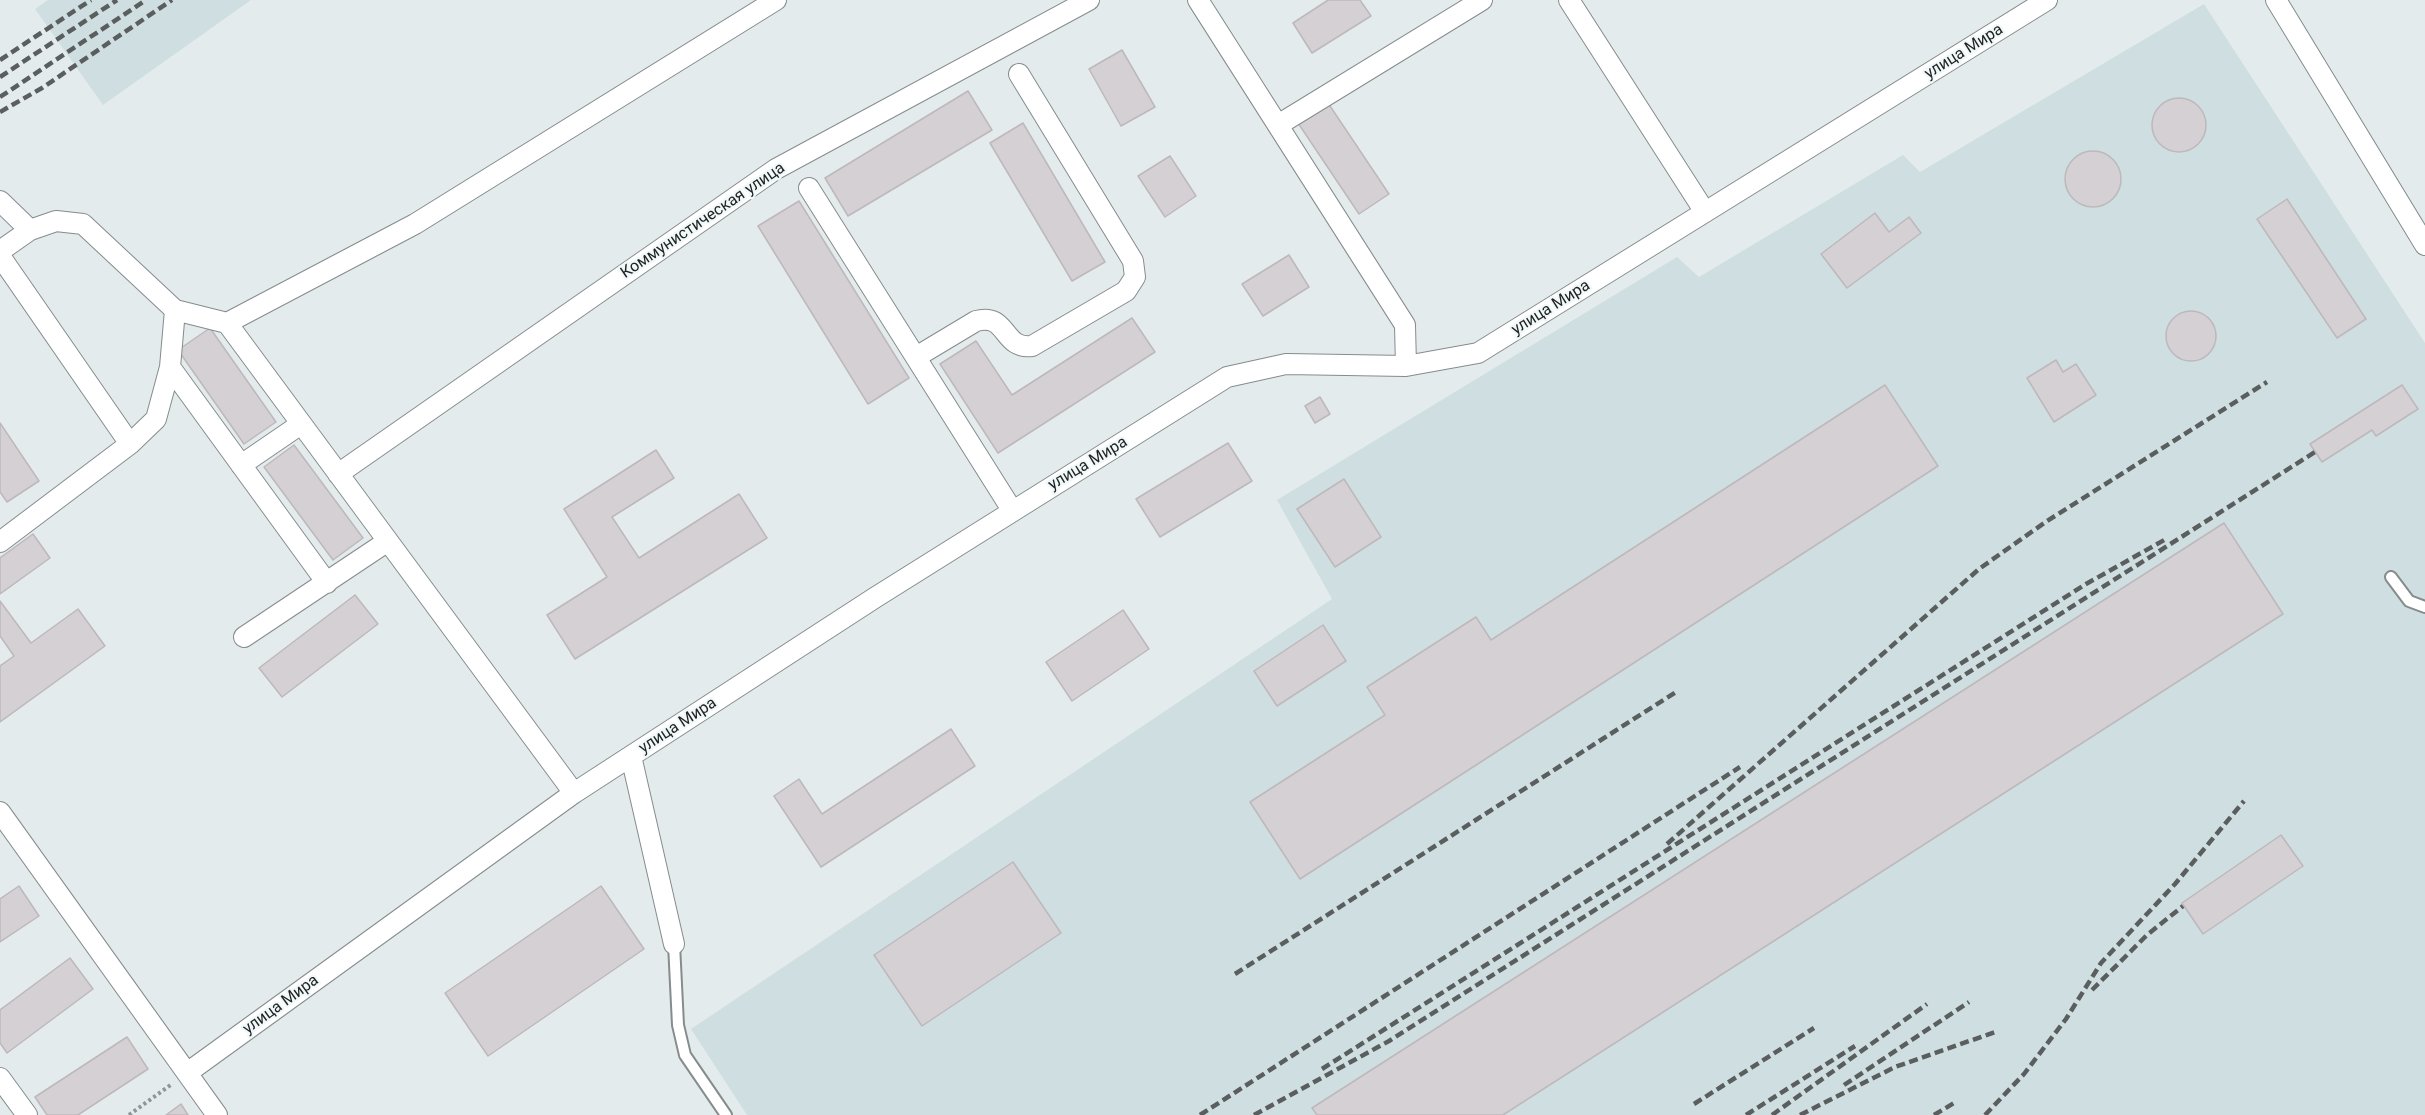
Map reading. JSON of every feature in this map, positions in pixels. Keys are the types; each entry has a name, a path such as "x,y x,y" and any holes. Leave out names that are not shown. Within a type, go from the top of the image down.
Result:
{"street":[{"path":"227,323 415,224 776,0"},
{"name":"Коммунистическая улица","path":"338,474 776,169 1089,0"},
{"path":"1198,0 1405,325 1406,366"},
{"path":"1278,125 1482,0"},
{"path":"1569,0 1705,212"},
{"name":"улица Мира","path":"187,1073 574,793 1012,510 1227,377 1286,364 1406,366 1478,353 2048,0"},
{"path":"2276,0 2425,245"},
{"path":"916,357 976,321 985,318 996,321 1013,343 1022,347 1032,346 1126,291 1135,277 1133,261 1019,74"},
{"path":"809,188 1012,510"},
{"path":"0,201 30,230"},
{"path":"0,251 30,230 56,221 83,224 175,310 227,323 574,793"},
{"path":"0,256 130,444"},
{"path":"1,540 130,444 156,419 170,367 175,310"},
{"path":"170,367 327,583"},
{"path":"241,465 301,424"},
{"path":"244,637 388,541"},
{"path":"632,756 674,944"},
{"path":"0,812 216,1115"},
{"path":"0,1078 27,1115"}],"lane":[{"path":"2391,577 2409,601 2425,607"},
{"path":"674,944 678,1025 685,1055 726,1115"}],"path":[{"path":"129,1115 187,1073"}],"shaded area":[{"path":"48,0 251,0 103,105 35,9"},
{"path":"2204,4 2425,343 2425,1115 747,1115 691,1029 1332,599 1277,500 1677,257 1699,277 1903,155 1920,172"}],"building":[{"path":"1328,0 1360,0 1371,16 1312,53 1293,23"},
{"path":"1122,50 1155,107 1121,126 1089,69"},
{"path":"968,91 992,130 848,216 825,178"},
{"path":"2179,98 2198,106 2206,125 2198,144 2179,152 2160,144 2152,125 2160,106"},
{"path":"1328,103 1389,194 1359,214 1298,123"},
{"path":"1023,123 1105,262 1072,281 990,143"},
{"path":"2093,151 2104,153 2113,159 2119,168 2121,179 2119,190 2113,199 2104,205 2093,207 2082,205 2073,199 2067,190 2065,179 2067,168 2073,159 2082,153"},
{"path":"1170,156 1196,196 1165,217 1138,176"},
{"path":"2287,199 2366,319 2337,338 2257,219"},
{"path":"799,201 909,378 868,404 758,226"},
{"path":"1875,213 1889,232 1909,217 1921,233 1847,288 1821,254"},
{"path":"1289,255 1309,287 1263,316 1242,284"},
{"path":"2186,311 2196,311 2209,318 2216,331 2216,341 2209,354 2196,361 2186,361 2177,357 2170,350 2166,341 2166,331 2170,322 2177,315"},
{"path":"1132,318 1155,352 998,453 940,364 976,341 1012,395"},
{"path":"210,328 276,422 244,444 178,350"},
{"path":"2056,360 2063,372 2076,364 2096,395 2054,422 2027,378"},
{"path":"1885,385 1938,466 1300,879 1250,802 1385,715 1367,687 1476,617 1491,640"},
{"path":"2402,385 2418,409 2376,436 2372,430 2322,462 2310,444"},
{"path":"1320,397 1330,414 1315,423 1305,406"},
{"path":"0,423 39,481 7,502 0,492"},
{"path":"1228,443 1252,481 1160,537 1136,499"},
{"path":"294,445 363,538 333,560 264,467"},
{"path":"656,450 674,478 612,517 639,558 739,494 767,538 575,659 547,615 607,577 564,509"},
{"path":"1344,479 1381,537 1335,567 1297,509"},
{"path":"2224,523 2283,614 1503,1115 1317,1115 1312,1108"},
{"path":"33,534 50,558 0,594 0,558"},
{"path":"355,595 378,624 282,697 259,668"},
{"path":"0,601 31,643 78,609 105,646 0,722 0,666 14,656 0,636"},
{"path":"1123,610 1149,649 1072,701 1046,662"},
{"path":"1323,625 1346,661 1277,706 1254,671"},
{"path":"951,729 975,766 821,867 774,796 799,779 822,814"},
{"path":"2281,835 2303,866 2203,934 2182,903"},
{"path":"1013,862 1061,933 922,1026 874,955"},
{"path":"19,886 39,916 0,942 0,899"},
{"path":"601,886 644,949 488,1056 445,993"},
{"path":"70,958 93,989 7,1053 0,1043 0,1010"},
{"path":"127,1037 148,1069 78,1115 47,1115 35,1097"},
{"path":"181,1104 188,1115 166,1115"}],"railway":[{"path":"0,60 91,0"},
{"path":"0,77 117,0"},
{"path":"0,97 146,0"},
{"path":"0,112 42,88 172,0"},
{"path":"1667,844 1979,569 2047,521 2267,382"},
{"path":"1254,1115 1389,1041 2315,452"},
{"path":"1322,1069 2086,584 2166,539"},
{"path":"1235,974 1676,692"},
{"path":"1200,1115 1740,767"},
{"path":"1985,1115 2024,1074 2066,1019 2101,963 2175,884 2244,801"},
{"path":"2092,990 2147,935 2183,906"},
{"path":"1844,1085 1969,1002"},
{"path":"1772,1115 1927,1004"},
{"path":"1694,1104 1814,1028"},
{"path":"1800,1115 1895,1067 1998,1031"},
{"path":"1746,1115 1855,1046"},
{"path":"1934,1115 1954,1103"}]}
